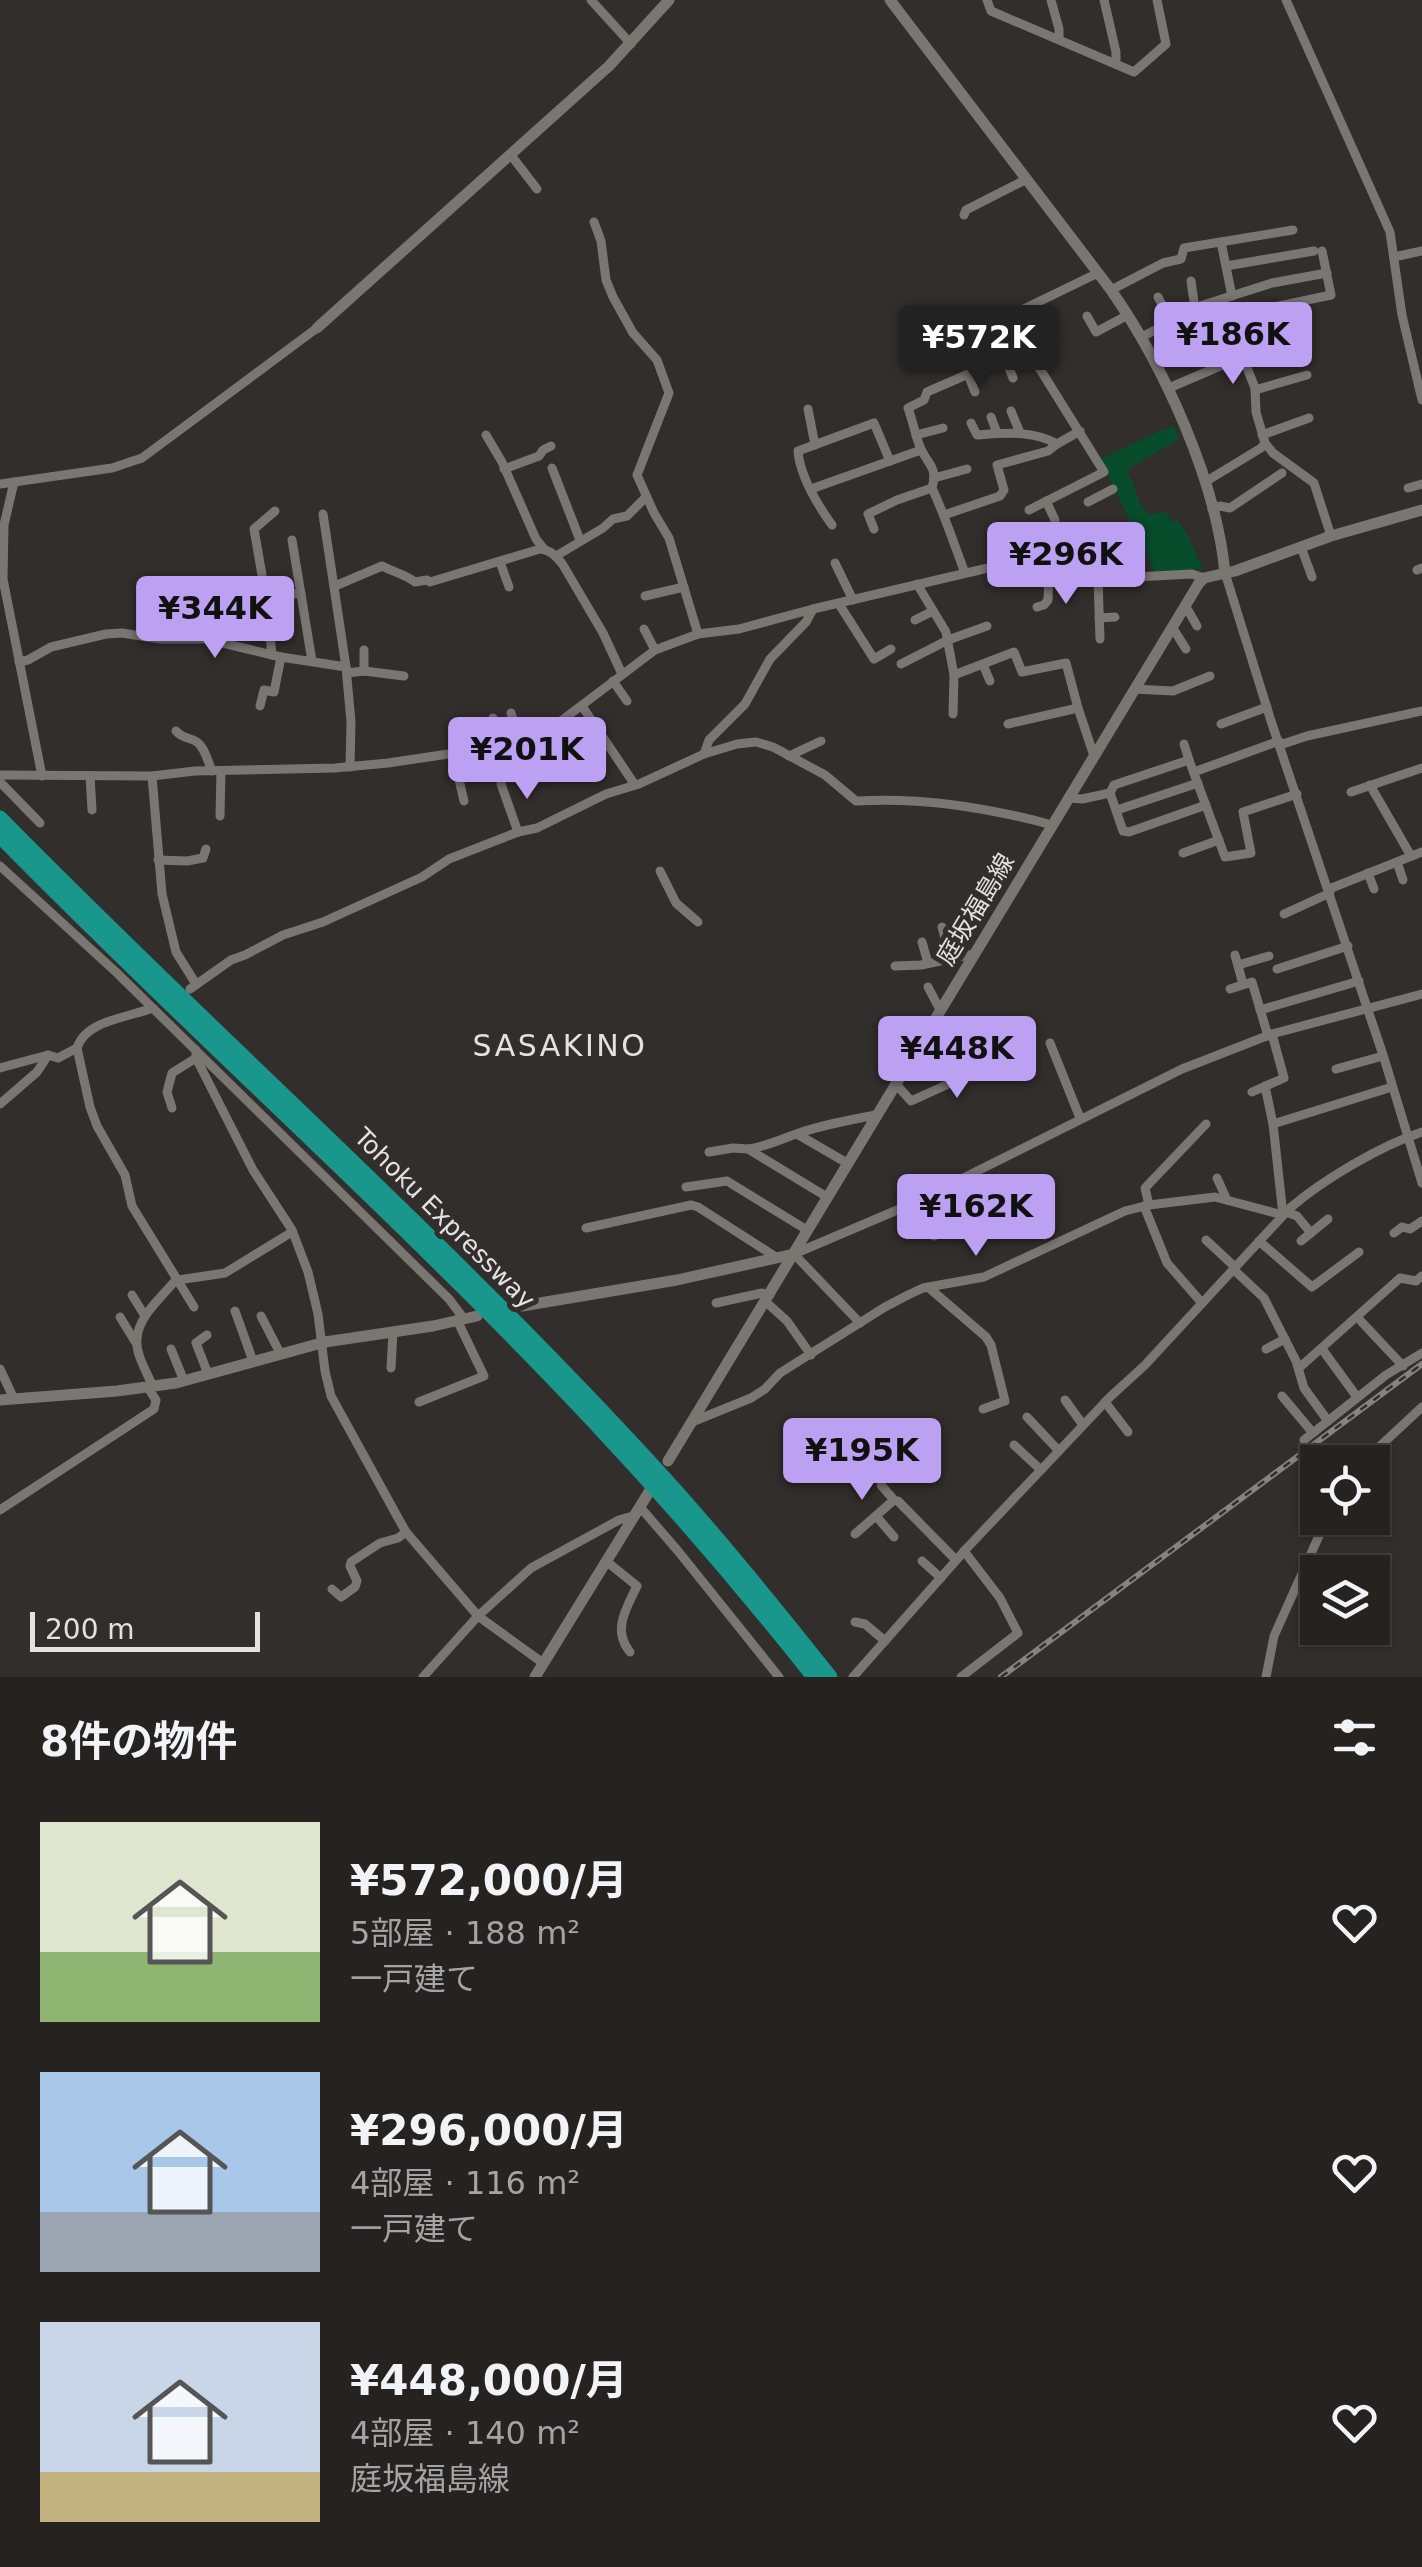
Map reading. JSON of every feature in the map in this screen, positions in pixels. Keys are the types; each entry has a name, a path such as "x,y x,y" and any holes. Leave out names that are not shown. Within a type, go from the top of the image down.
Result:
{"highway":[{"name":"Tohoku Expressway","path":"0,818 542,1348 678,1493 830,1677"},
{"name":"Tohoku Expressway","path":"0,836 532,1358 659,1493 814,1677"}],"street":[{"path":"592,0 630,44"},
{"path":"0,484 112,468 142,458 317,328 609,66 668,0"},
{"path":"890,0 1098,273 1142,337 1169,388 1204,482 1225,573 1422,1183"},
{"path":"987,0 990,11 1134,72 1166,44 1157,0"},
{"path":"1051,0 1058,39"},
{"path":"1104,0 1116,64"},
{"path":"1286,0 1390,232 1402,315 1422,400"},
{"path":"510,154 537,188"},
{"path":"964,215 966,210 1027,179"},
{"path":"594,222 601,241 606,280 618,309 657,360 669,393 638,470 638,479 669,538 698,634"},
{"path":"1110,290 1163,263 1181,259 1184,248 1294,230"},
{"path":"1222,242 1232,296"},
{"path":"1226,266 1318,251 1331,296 1264,310 1228,325"},
{"path":"1394,257 1422,251"},
{"path":"1003,318 1098,273"},
{"path":"1142,337 1195,309 1232,296 1326,274"},
{"path":"1190,280 1195,309"},
{"path":"1258,288 1264,310"},
{"path":"1158,297 1188,335"},
{"path":"1035,304 1054,339"},
{"path":"1087,316 1096,332 1128,315"},
{"path":"1278,334 1239,348 1254,390 1264,439 1273,453 1314,483 1331,536"},
{"path":"965,573 933,483 930,461 921,450 908,408 924,400 927,392 1025,345 1104,472 1029,510"},
{"path":"1169,388 1242,357"},
{"path":"1004,358 1014,378"},
{"path":"968,374 976,392"},
{"path":"1254,390 1307,375"},
{"path":"808,408 815,445"},
{"path":"1011,411 1020,433"},
{"path":"992,417 997,434"},
{"path":"1204,482 1261,448 1264,439 1310,418"},
{"path":"832,525 816,503 799,464 798,451 874,423 890,461"},
{"path":"971,423 978,435 1020,433 1057,444"},
{"path":"916,435 943,428"},
{"path":"944,516 1000,496 1004,490 998,465 1048,452 1080,431"},
{"path":"486,435 536,538 568,571 622,674"},
{"path":"504,469 539,456 551,446"},
{"path":"811,489 921,450"},
{"path":"552,468 580,540"},
{"path":"874,529 868,514 967,469"},
{"path":"1212,509 1230,508 1282,473"},
{"path":"14,482 4,525 3,579 42,776"},
{"path":"1408,488 1422,484"},
{"path":"1088,502 1113,488"},
{"path":"556,556 613,519 626,516 646,496"},
{"path":"1046,501 1056,520"},
{"path":"0,778 152,776 350,766 501,746 549,730 655,650 698,634 739,629 917,584 1000,568 1098,580 1192,574 1204,578 1422,510"},
{"path":"260,706 264,690 274,692 277,656 254,529 276,511"},
{"path":"323,514 347,670 350,766"},
{"path":"292,540 312,661"},
{"path":"1300,546 1312,576"},
{"path":"335,586 382,566 415,582 430,582 544,549"},
{"path":"500,562 509,587"},
{"path":"1069,562 1069,576"},
{"path":"835,564 853,600"},
{"path":"1037,606 1048,600 1049,574"},
{"name":"庭坂福島線","path":"668,1461 1204,578"},
{"path":"1098,580 1100,639"},
{"path":"917,584 944,626 948,640 954,675 953,714"},
{"path":"646,596 684,587"},
{"path":"266,598 301,593"},
{"path":"839,604 874,659 891,650"},
{"path":"1186,605 1197,626"},
{"path":"704,754 709,740 745,704 770,659 806,622 813,609"},
{"path":"915,620 933,611"},
{"path":"1099,618 1115,617"},
{"path":"902,664 948,640 987,626"},
{"path":"1172,628 1186,649"},
{"path":"644,630 655,650"},
{"path":"19,662 51,647 122,632 160,639 206,639 347,670 404,676"},
{"path":"364,650 364,671"},
{"path":"954,675 1014,652 1022,672 1066,662 1094,756"},
{"path":"983,665 990,681"},
{"path":"1136,692 1173,691 1210,676"},
{"path":"613,682 627,701"},
{"path":"582,706 635,785"},
{"path":"1221,724 1268,707"},
{"path":"1008,724 1078,708"},
{"path":"1117,810 1279,743 1422,711"},
{"path":"511,713 520,741"},
{"path":"493,718 508,767 503,781 518,832"},
{"path":"176,731 195,741 217,771 220,816"},
{"path":"789,756 821,741"},
{"path":"152,776 162,894 173,944 193,986 231,960 375,899 448,859 538,828 590,801 737,744 756,742 773,747 824,776 856,801 946,804 1052,825"},
{"path":"1184,744 1226,857 1251,853 1243,812 1296,794"},
{"path":"453,754 464,800"},
{"path":"1118,844 1123,830 1110,792 1114,784 1190,760"},
{"path":"1350,792 1422,768"},
{"path":"90,776 92,810"},
{"path":"0,778 40,823"},
{"path":"1284,914 1417,854 1370,785"},
{"path":"1068,798 1110,792"},
{"path":"1123,830 1129,832 1206,805"},
{"path":"1183,853 1220,840"},
{"path":"158,860 203,858 206,849"},
{"path":"1397,862 1404,880"},
{"path":"0,866 152,1008 164,1014 196,1054 466,1319 484,1376 420,1402"},
{"path":"660,871 676,903 698,922"},
{"path":"1368,873 1374,889"},
{"path":"942,927 950,958"},
{"path":"922,942 928,963"},
{"path":"1277,969 1348,946"},
{"path":"895,966 974,954"},
{"path":"1244,984 1237,960 1269,956"},
{"path":"1260,1010 1359,981"},
{"path":"1230,988 1252,982 1284,1078 1252,1092"},
{"path":"928,987 941,1008"},
{"path":"522,1306 677,1280 794,1254 914,1202 1182,1068 1270,1035 1422,994"},
{"path":"152,1008 94,1027 83,1035 77,1048 97,1126 125,1175 132,1206 194,1307"},
{"path":"895,1084 911,1101 966,1076 969,1071 962,1058 1016,1033"},
{"path":"1050,1043 1080,1118"},
{"path":"0,1068 48,1056 58,1058 77,1048"},
{"path":"172,1108 167,1092 172,1073 196,1054"},
{"path":"196,1054 253,1170 292,1232 308,1272 322,1329 325,1371 332,1396 406,1532 478,1616 543,1663"},
{"path":"0,1104 38,1072 48,1056"},
{"path":"1336,1068 1384,1056"},
{"path":"1264,1086 1273,1124 1284,1214"},
{"path":"1273,1124 1392,1087"},
{"path":"710,1152 768,1145 876,1115"},
{"path":"1202,1302 1168,1263 1146,1206 1145,1188 1206,1124"},
{"path":"854,1677 964,1551 1145,1365 1284,1214 1319,1186 1422,1132"},
{"path":"797,1134 847,1163"},
{"path":"748,1149 826,1197"},
{"path":"1218,1178 1227,1200"},
{"path":"686,1187 727,1181 807,1230"},
{"path":"692,1422 750,1398 780,1373 884,1307 928,1288 984,1277 1125,1211 1206,1198 1227,1200 1248,1208 1297,1216 1310,1233"},
{"path":"914,1202 934,1236"},
{"path":"586,1228 690,1205 776,1257"},
{"path":"1301,1241 1328,1218"},
{"path":"1394,1233 1402,1227 1410,1230 1422,1222"},
{"path":"136,1343 145,1316 178,1280 226,1274 292,1232"},
{"path":"1206,1240 1261,1294 1299,1368 1304,1388 1328,1422"},
{"path":"1259,1241 1312,1287 1359,1252"},
{"path":"794,1254 860,1323"},
{"path":"1299,1368 1400,1278 1416,1281 1422,1276"},
{"path":"928,1288 986,1337 994,1352 1005,1401 983,1409"},
{"path":"716,1303 762,1293 812,1355"},
{"path":"132,1295 145,1316"},
{"path":"235,1311 253,1360"},
{"path":"261,1316 280,1353"},
{"path":"0,1510 154,1409 156,1400 136,1343 120,1317"},
{"path":"1357,1317 1403,1366"},
{"path":"0,1400 151,1388 322,1342 466,1319"},
{"path":"391,1368 393,1332"},
{"path":"207,1335 196,1343 208,1374"},
{"path":"1266,1349 1285,1339"},
{"path":"170,1348 184,1381"},
{"path":"1322,1349 1357,1396"},
{"path":"1282,1396 1309,1437 1357,1396 1422,1353"},
{"path":"0,1368 14,1399"},
{"path":"1065,1400 1084,1425"},
{"path":"1105,1402 1128,1432"},
{"path":"1381,1445 1422,1408"},
{"path":"1027,1417 1058,1451"},
{"path":"1014,1445 1041,1470"},
{"path":"882,1485 956,1560"},
{"path":"534,1677 649,1492"},
{"path":"856,1534 894,1500"},
{"path":"422,1677 478,1616 532,1568 638,1511"},
{"path":"638,1511 678,1551 779,1677"},
{"path":"876,1516 894,1537"},
{"path":"332,1589 341,1597 355,1588 351,1562 406,1532"},
{"path":"1266,1677 1274,1636 1319,1535"},
{"path":"961,1677 1018,1633 1000,1598 964,1551"},
{"path":"606,1561 637,1586 620,1623 622,1641 630,1652"},
{"path":"922,1561 941,1578"},
{"path":"855,1622 865,1624 885,1641"}],"green space":[{"path":"1174,425 1179,439 1126,470 1149,515 1165,511 1172,522 1178,520 1203,569 1155,572 1100,459"}],"railway":[{"path":"1001,1677 1422,1364"}],"district":[{"name":"SASAKINO","path":"560,1046"}]}
